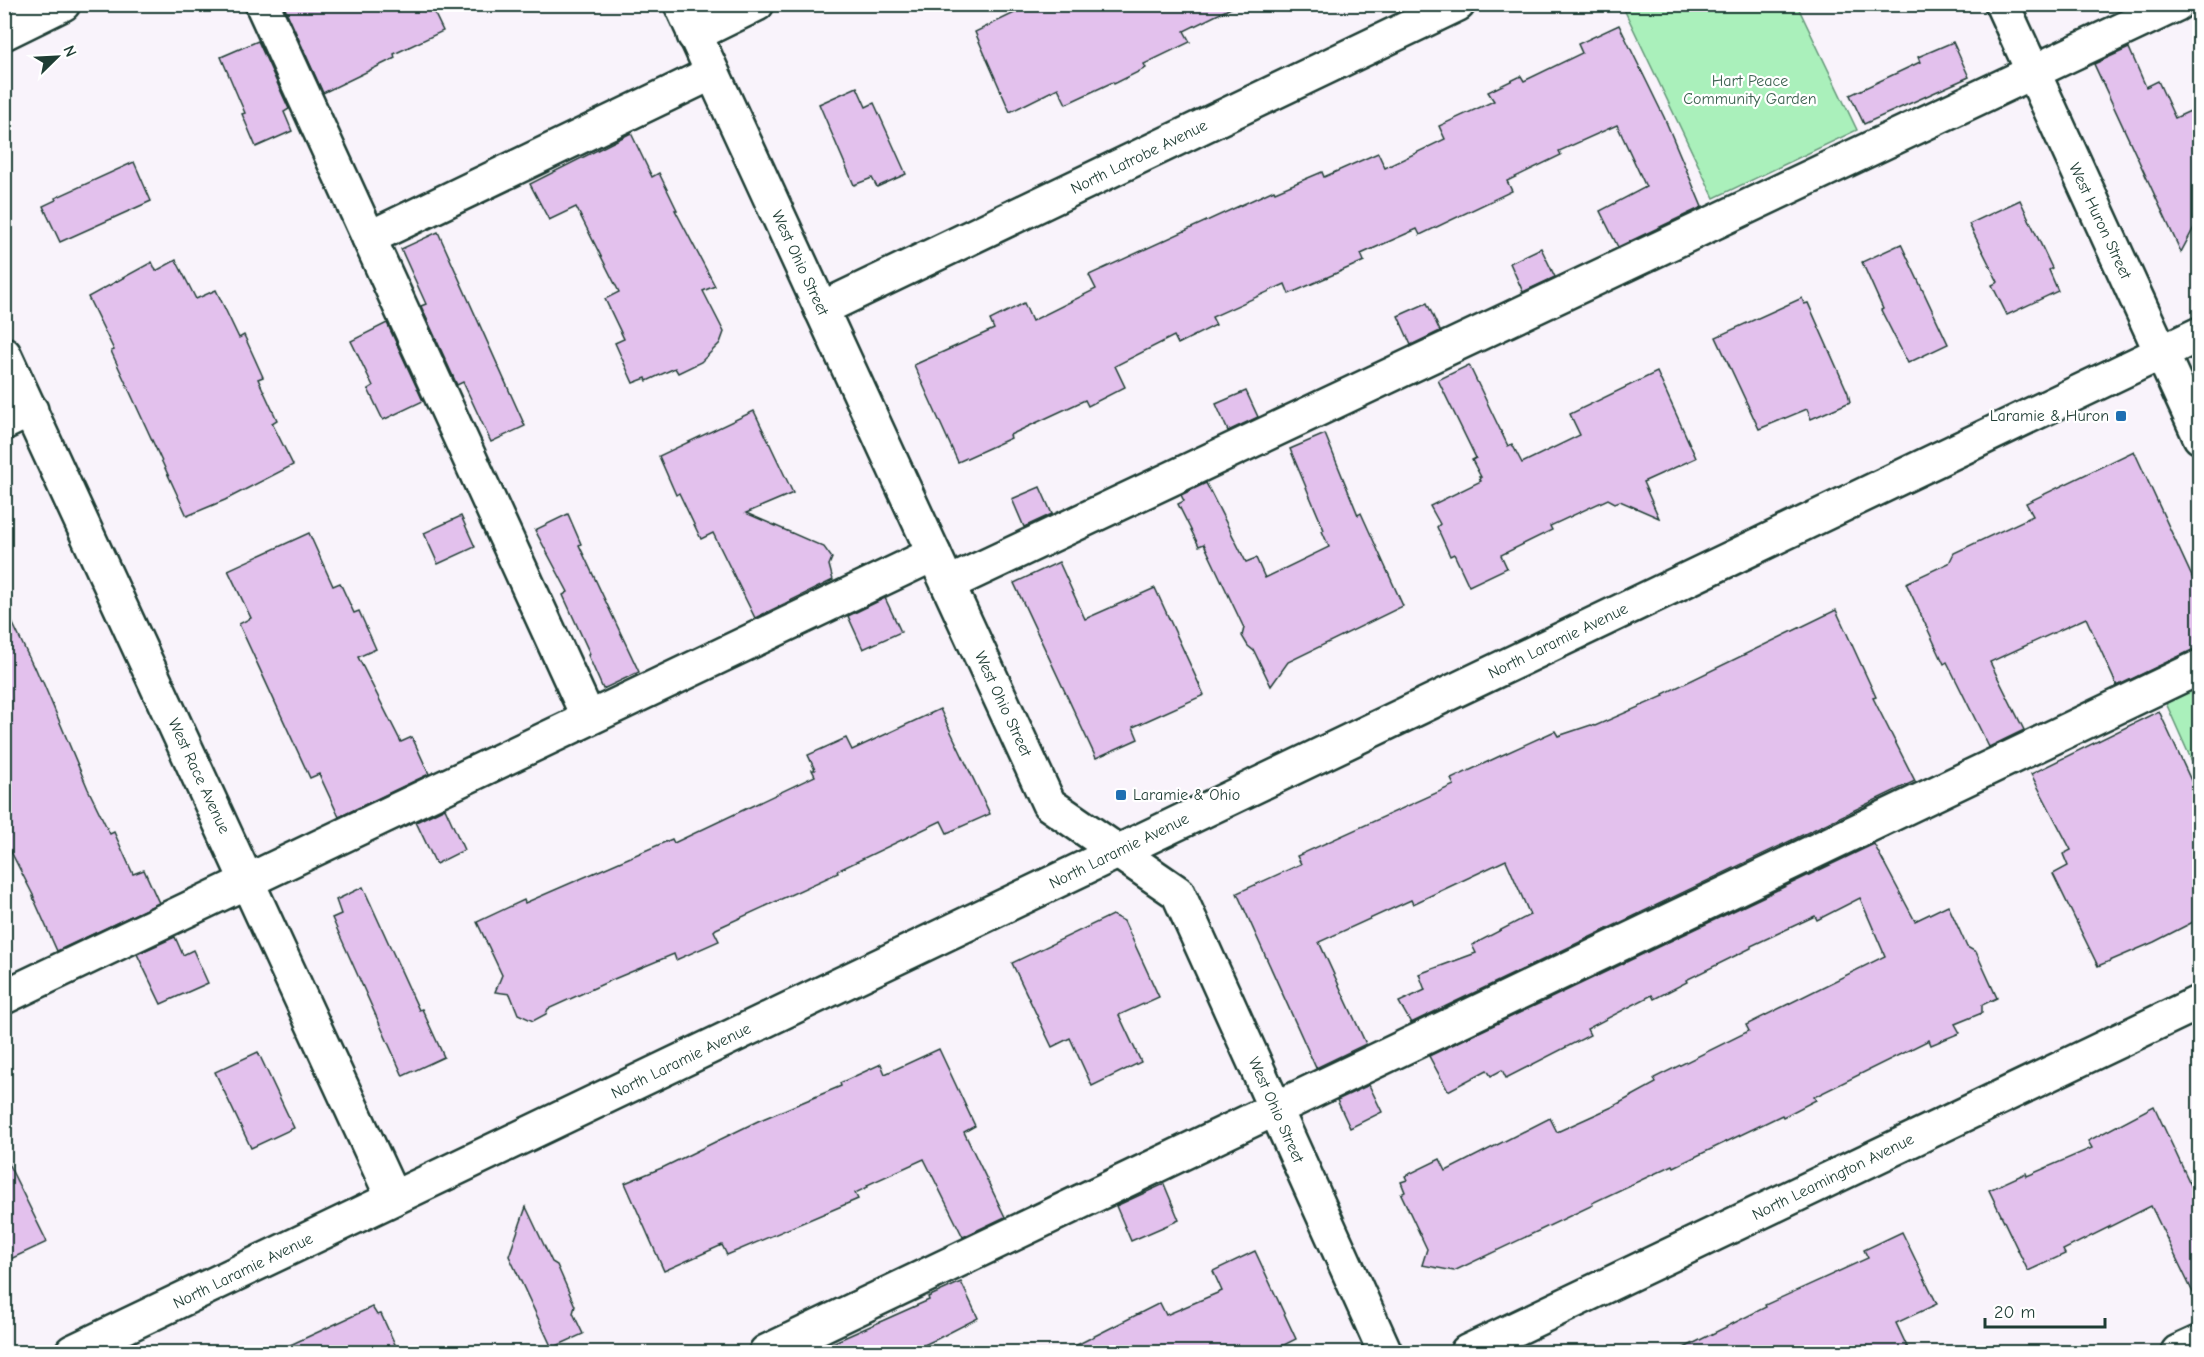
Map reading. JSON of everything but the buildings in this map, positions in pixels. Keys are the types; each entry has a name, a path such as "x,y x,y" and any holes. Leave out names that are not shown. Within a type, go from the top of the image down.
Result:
{"street":[{"path":"4,33 63,4"},
{"path":"262,4 588,717"},
{"name":"West Ohio Street","path":"681,4 1049,804 1178,893 1385,1353"},
{"path":"694,34 757,4"},
{"name":"North Latrobe Avenue","path":"821,309 1458,4"},
{"name":"West Huron Street","path":"2002,4 2199,436"},
{"path":"948,584 2033,74 2177,4"},
{"path":"369,238 712,73"},
{"name":"North Laramie Avenue","path":"72,1353 2199,334"},
{"name":"West Race Avenue","path":"4,354 18,417 246,880 393,1198"},
{"path":"4,997 934,554"},
{"path":"765,1353 2199,667"},
{"name":"North Leamington Avenue","path":"1467,1353 2199,1002"},
{"path":"2178,1353 2199,1342"}],"green space":[{"name":"Hart Peace Community Garden","path":"1622,5 1797,5 1857,130 1714,198"},
{"path":"2199,687 2199,777 2166,703"}],"place":[{"name":"Laramie & Huron","path":"2121,416"},
{"name":"Laramie & Ohio","path":"1121,795"}]}
